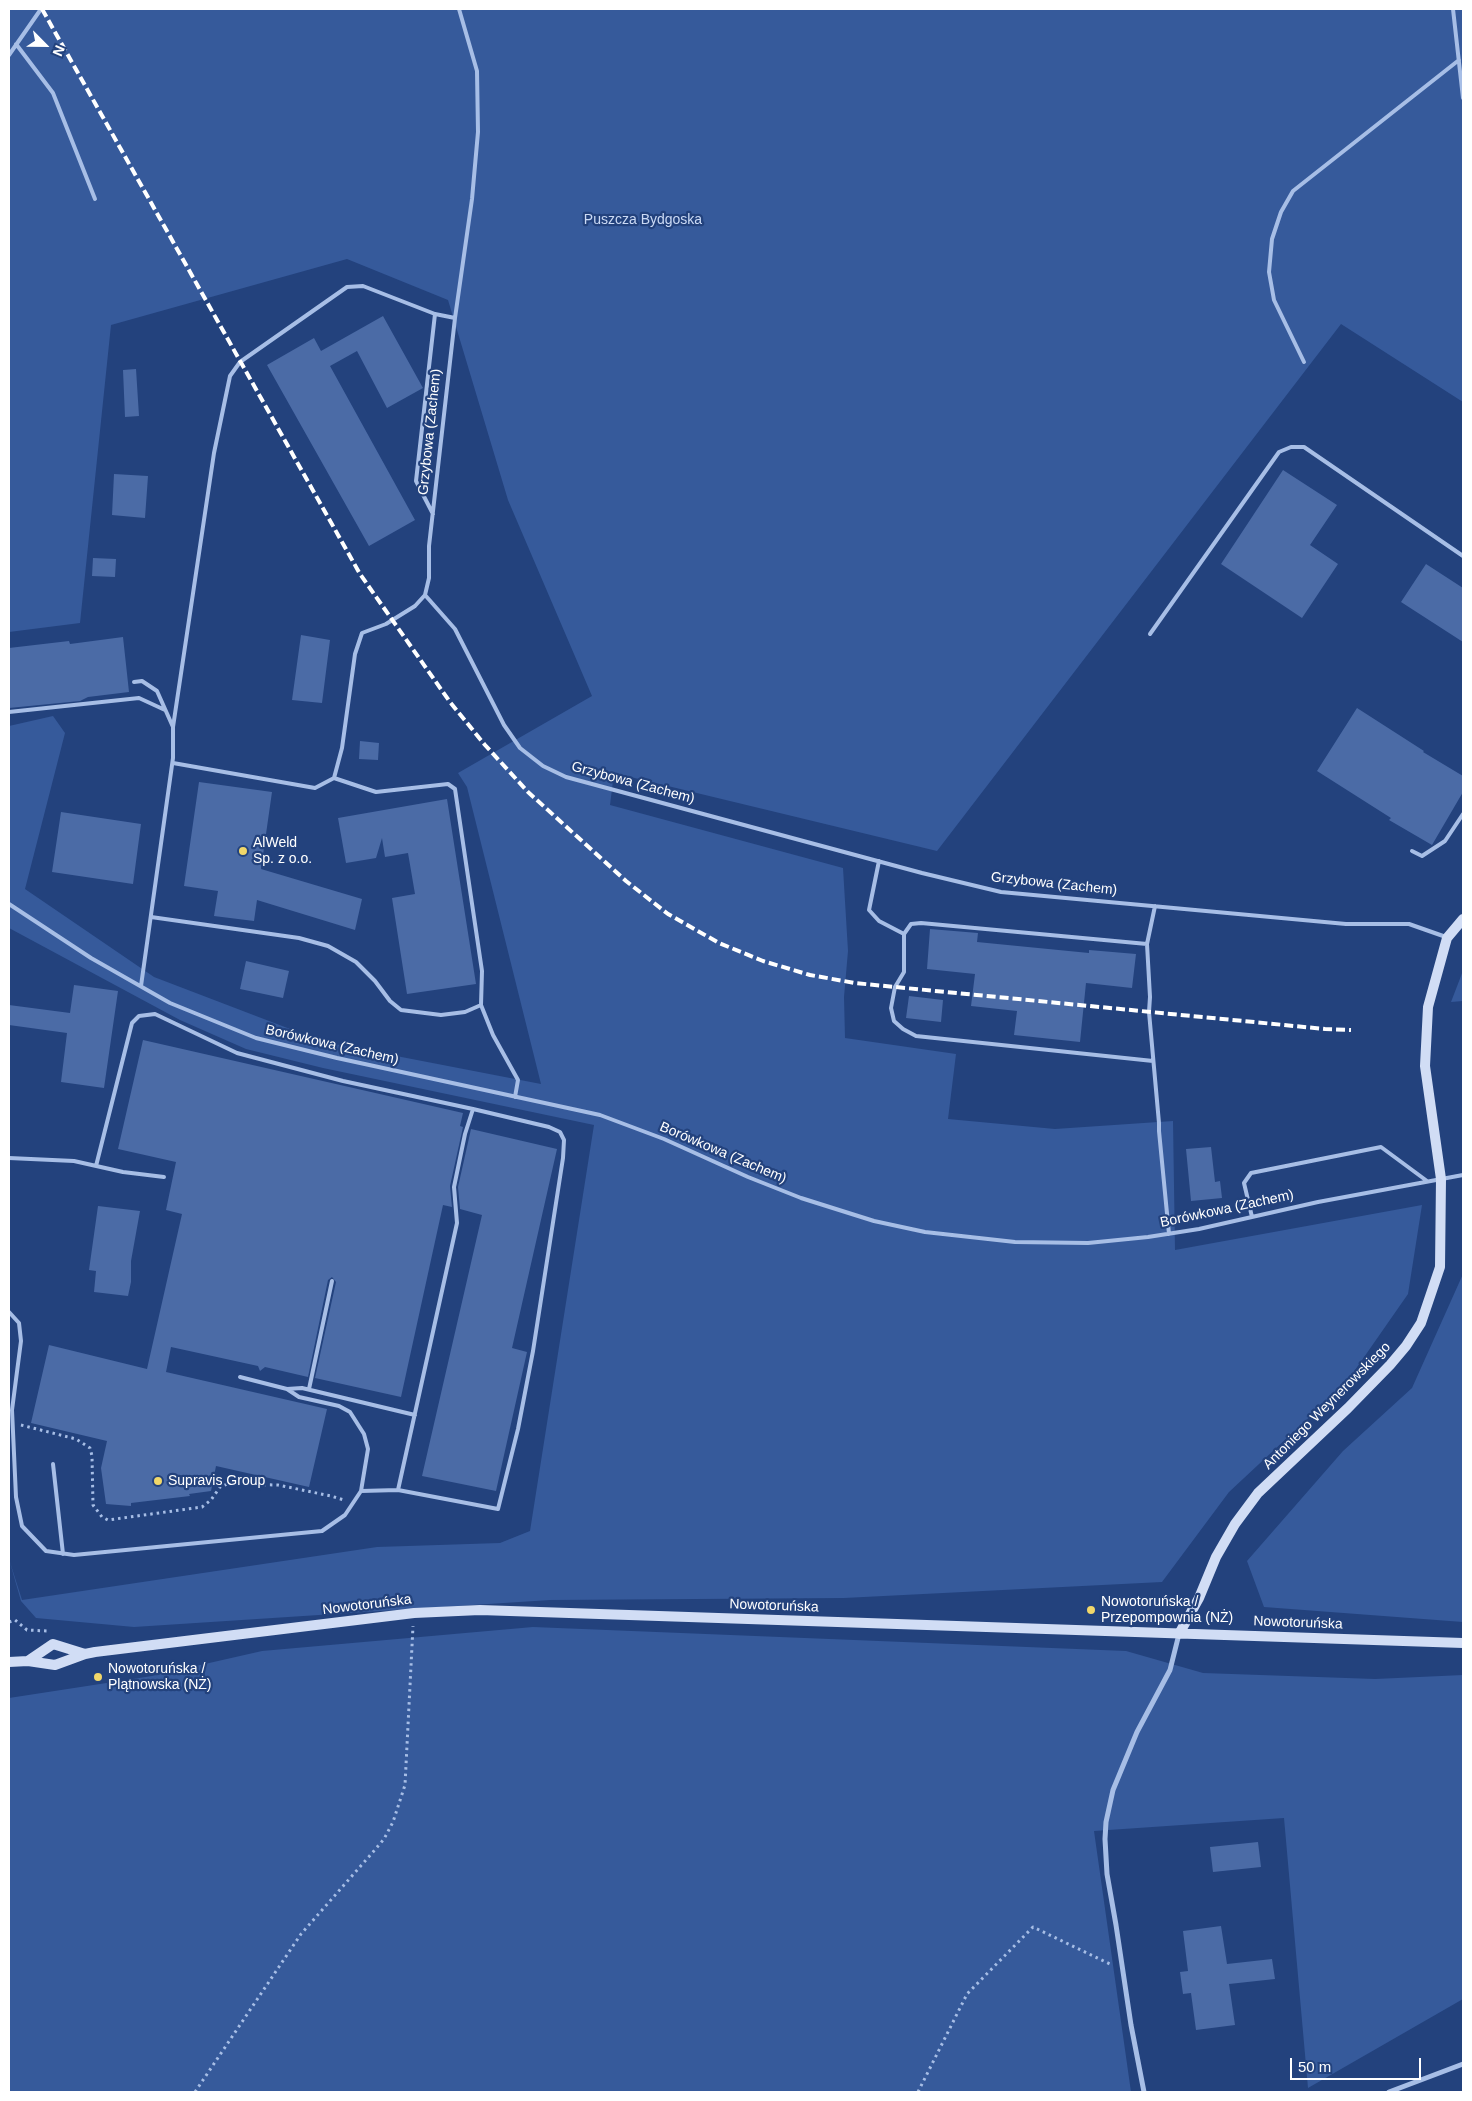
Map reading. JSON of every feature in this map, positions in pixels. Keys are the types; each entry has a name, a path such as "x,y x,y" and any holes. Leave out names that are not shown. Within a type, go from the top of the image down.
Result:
{"main road":[{"name":"Antoniego Weynerowskiego","path":"1179,1634 1198,1598 1216,1557 1235,1524 1258,1493 1390,1366 1421,1323 1440,1267 1442,1179 1425,1066 1428,1007 1448,938 1463,919"},
{"name":"Nowotoruńska","path":"9,1662 28,1661 55,1665 85,1654 414,1613 480,1610 1463,1643"},
{"name":"Nowotoruńska","path":"52,1644 85,1654"},
{"path":"28,1661 52,1644"}],"street":[{"path":"1144,2092 1107,1874 1105,1854 1106,1822 1113,1790 1126,1756 1170,1670 1179,1634"},
{"path":"1389,2092 1463,2064"}],"lane":[{"path":"9,55 41,9"},
{"name":"Grzybowa (Zachem)","path":"460,9 477,71 478,132 472,199 455,318 425,595 455,628 509,733 520,748 544,766 566,777 1001,892 1346,924 1409,924 1448,938"},
{"path":"1453,9 1463,98"},
{"path":"16,44 53,93 94,199"},
{"path":"1304,362 1274,300 1269,272 1272,239 1280,212 1293,191 1459,60"},
{"path":"141,986 173,763 172,727 214,453 230,376 240,362 347,287 363,286 435,314 455,318"},
{"path":"433,514 416,481 435,314"},
{"path":"1150,634 1279,452 1291,447 1304,447 1463,556"},
{"path":"334,778 342,748 355,654 362,633 386,624 415,606 425,595"},
{"path":"134,682 142,681 156,691 172,727"},
{"path":"9,712 139,698 165,710"},
{"path":"173,763 315,788 334,778 376,792 448,784 455,789 482,971 481,1005 494,1035 518,1080 516,1097"},
{"path":"1412,851 1422,856 1445,841 1463,814"},
{"path":"879,861 870,910 879,921 904,934"},
{"name":"Borówkowa (Zachem)","path":"9,904 91,958 170,1003 256,1038 346,1060 600,1115 664,1139 748,1177 801,1198 874,1221 925,1232 1015,1242 1088,1243 1169,1234 1318,1202 1463,1175"},
{"path":"1155,906 1147,944 1149,1012 1169,1234"},
{"path":"151,917 299,938 328,946 356,962 375,980 390,1001 401,1010 441,1014 465,1012 481,1005"},
{"path":"1147,944 921,923 911,924 904,934 904,972 895,987 891,1008 894,1021 903,1029 916,1036 1153,1061"},
{"path":"96,1166 132,1023 139,1016 155,1014 237,1053 343,1081 549,1127 560,1132 564,1140 563,1158 534,1341 518,1429 498,1509 398,1490 361,1491"},
{"path":"398,1490 457,1223 454,1188 465,1134 473,1109"},
{"path":"1252,1217 1244,1183 1250,1173 1381,1147 1427,1181"},
{"path":"9,1158 74,1161 123,1172 164,1177"},
{"path":"309,1389 332,1281"},
{"path":"9,1312 19,1323 21,1341 12,1410 16,1497 22,1526 46,1552 74,1555 322,1531 345,1515 361,1491 368,1449 364,1434 357,1420 350,1412 339,1406 299,1397 287,1389"},
{"path":"240,1377 287,1389 309,1389 415,1415"},
{"path":"53,1464 63,1554"}],"path":[{"path":"12,1422 76,1439 90,1448 92,1456 93,1506 102,1517 108,1520 202,1507 211,1500 220,1487 227,1484 278,1485 331,1496 353,1503"},
{"path":"195,2092 301,1934 378,1846 392,1822 405,1786 414,1613"},
{"path":"9,1622 15,1620 27,1630 51,1631 52,1644"},
{"path":"918,2092 967,1994 1032,1926 1123,1970"}],"green space":[{"name":"Puszcza Bydgoska","path":"9,9 1463,9 1463,402 1341,324 937,851 614,773 610,805 843,868 848,951 844,997 845,1038 956,1054 948,1119 1055,1129 1173,1121 1175,1250 1422,1205 1408,1294 1346,1383 1229,1492 1162,1582 844,1598 550,1600 134,1627 36,1618 21,1601 9,1559 22,1600 377,1547 500,1543 530,1531 594,1125 323,1068 246,1049 180,1020 9,928 9,726 53,716 65,733 25,889 154,977 324,1042 541,1084 467,787 458,773 592,696 508,500 448,300 347,259 111,325 80,623 9,632"},
{"path":"1463,970 1463,1001 1451,1002 1461,976"},
{"path":"1463,1274 1463,1622 1264,1607 1247,1561 1343,1451 1412,1388"},
{"path":"533,1627 1126,1651 1203,1673 1375,1679 1463,1675 1463,1999 1308,2088 1284,1818 1094,1831 1131,2092 9,2092 9,1698 152,1676 262,1651"}],"building":[{"path":"383,316 423,388 387,408 357,351 330,366 415,520 369,546 267,365 314,338 321,351"},
{"path":"136,369 139,416 125,417 123,370"},
{"path":"1283,470 1337,505 1310,545 1338,564 1302,618 1221,564"},
{"path":"114,474 148,476 145,518 112,515"},
{"path":"93,558 116,559 115,577 92,576"},
{"path":"1426,564 1463,588 1463,642 1401,602"},
{"path":"301,635 330,640 322,703 292,700"},
{"path":"123,637 129,692 88,697 80,701 9,708 9,648 69,641 70,644"},
{"path":"1357,708 1463,776 1463,792 1432,845 1389,820 1391,818 1317,771"},
{"path":"360,741 379,743 378,760 359,759"},
{"path":"199,782 272,792 261,869 362,899 355,930 257,900 254,921 214,916 218,891 184,886"},
{"path":"447,799 476,984 407,994 392,898 415,894 408,853 385,857 382,838 376,858 346,863 338,818"},
{"path":"61,812 141,824 133,884 52,872"},
{"path":"930,929 978,933 977,942 1089,953 1089,950 1136,954 1132,988 1086,983 1080,1042 1014,1035 1017,1011 971,1006 975,974 927,969"},
{"path":"246,961 289,971 283,998 240,989"},
{"path":"74,985 118,991 104,1088 61,1082 67,1033 9,1025 9,1005 70,1013"},
{"path":"909,996 943,1000 941,1022 906,1018"},
{"path":"143,1040 463,1113 460,1126 463,1127 450,1186 452,1207 443,1205 401,1397 315,1378 336,1282 332,1277 328,1280 308,1377 265,1367 260,1371 258,1366 171,1347 166,1372 327,1409 309,1487 216,1466 211,1491 189,1494 190,1496 131,1503 131,1506 106,1504 101,1468 107,1441 31,1423 49,1345 147,1369 182,1214 166,1210 176,1162 118,1149"},
{"path":"471,1129 557,1149 512,1348 527,1352 496,1491 422,1476 482,1215 460,1209 458,1187"},
{"path":"1211,1147 1215,1182 1220,1181 1222,1198 1191,1201 1186,1149"},
{"path":"98,1206 140,1211 131,1261 131,1282 128,1296 94,1292 96,1271 89,1270"},
{"path":"1258,1842 1261,1867 1213,1872 1210,1847"},
{"path":"1221,1926 1227,1964 1272,1959 1275,1979 1229,1984 1235,2025 1196,2030 1191,1993 1183,1994 1180,1972 1188,1971 1183,1931"}],"railway":[{"path":"42,9 360,574 450,702 485,745 528,792 626,881 668,914 719,943 763,961 810,975 855,983 1351,1030"}],"place":[{"name":"AlWeld Sp. z o.o.","path":"243,851"},
{"name":"Supravis Group","path":"158,1481"},
{"name":"Nowotoruńska / Przepompownia (NŻ)","path":"1091,1610"},
{"name":"Nowotoruńska / Plątnowska (NŻ)","path":"98,1677"}]}
